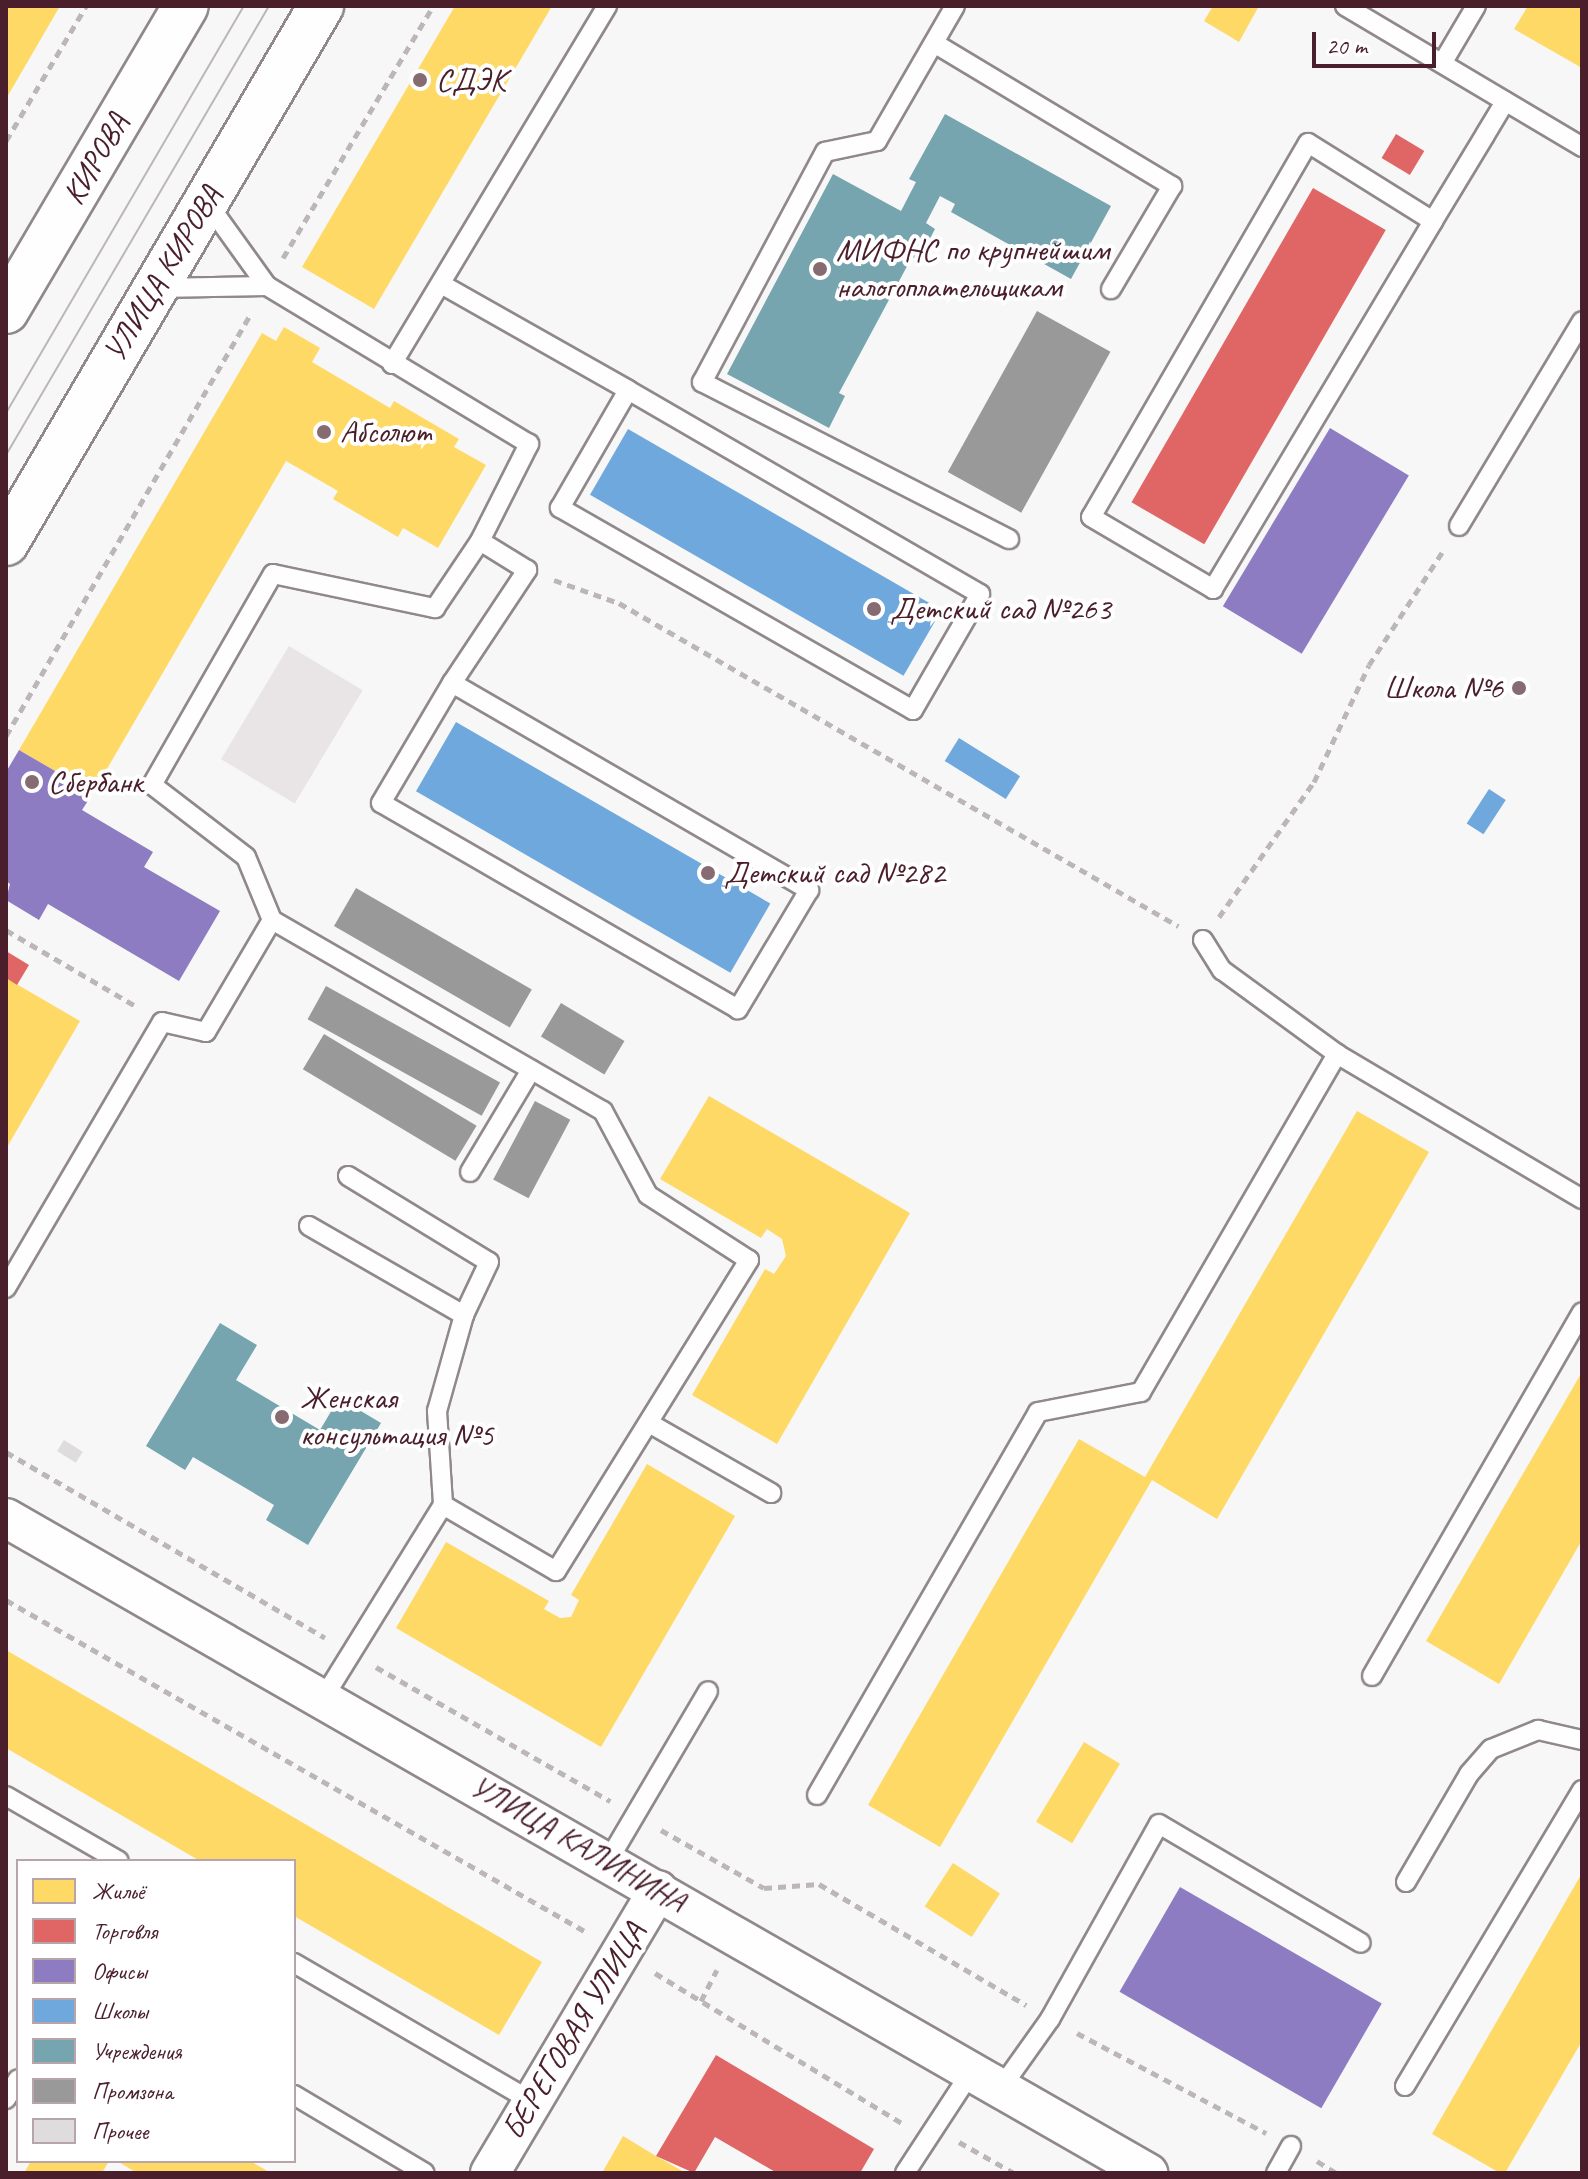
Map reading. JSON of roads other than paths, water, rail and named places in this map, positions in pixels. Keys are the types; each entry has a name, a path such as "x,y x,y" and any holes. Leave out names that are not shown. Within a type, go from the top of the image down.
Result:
{"main road":[{"name":"КИРОВА","path":"6,311 186,6"},
{"name":"УЛИЦА КИРОВА","path":"6,543 321,6"}],"street":[{"name":"УЛИЦА КАЛИНИНА","path":"6,1518 324,1697 1148,2173"},
{"name":"БЕРЕГОВАЯ УЛИЦА","path":"490,2173 658,1890"}],"lane":[{"path":"392,364 607,6"},
{"path":"955,6 877,141 825,152 702,382 1009,539"},
{"path":"1345,6 1582,147"},
{"path":"1443,62 1476,6"},
{"path":"934,43 1172,186 1111,289"},
{"path":"1433,221 1308,143 1091,517 1213,589 1505,102"},
{"path":"206,202 267,286 529,444 480,541 435,608 273,574 152,785 246,857 272,920 603,1111 648,1195 749,1260 556,1571 443,1505"},
{"path":"441,284 628,390 980,594 913,710 560,508 628,390"},
{"path":"155,288 267,286"},
{"path":"1459,526 1582,321"},
{"path":"452,683 809,890 738,1009 381,803 452,683 527,570 480,541"},
{"path":"6,1288 162,1022 206,1032 272,920"},
{"path":"1203,940 1222,970 1337,1054 1582,1199"},
{"path":"817,1795 1038,1412 1141,1392 1337,1054"},
{"path":"470,1172 531,1070"},
{"path":"324,1697 443,1505 437,1411 464,1315 489,1262 348,1176"},
{"path":"309,1226 464,1315"},
{"path":"1372,1676 1582,1312"},
{"path":"649,1423 771,1493"},
{"path":"608,1861 708,1691"},
{"path":"1406,1882 1469,1774 1491,1749 1538,1730 1582,1740"},
{"path":"1405,2086 1582,1790"},
{"path":"6,1796 116,1859"},
{"path":"905,2173 935,2128 1050,2019 1159,1824 1361,1943"},
{"path":"296,1964 533,2102"},
{"path":"296,2096 425,2173"},
{"path":"1276,2173 1291,2146"}],"tram line":[{"path":"6,413 244,6"},
{"path":"6,455 269,6"}],"place":[{"name":"СДЭК","path":"420,80"},
{"name":"МИФНС по крупнейшим налогоплательщикам","path":"820,269"},
{"name":"Абсолют","path":"324,432"},
{"name":"Детский сад №263","path":"874,609"},
{"name":"Школа №6","path":"1519,688"},
{"name":"Сбербанк","path":"32,782"},
{"name":"Детский сад №282","path":"708,873"},
{"name":"Женская консультация №5","path":"282,1417"}]}
